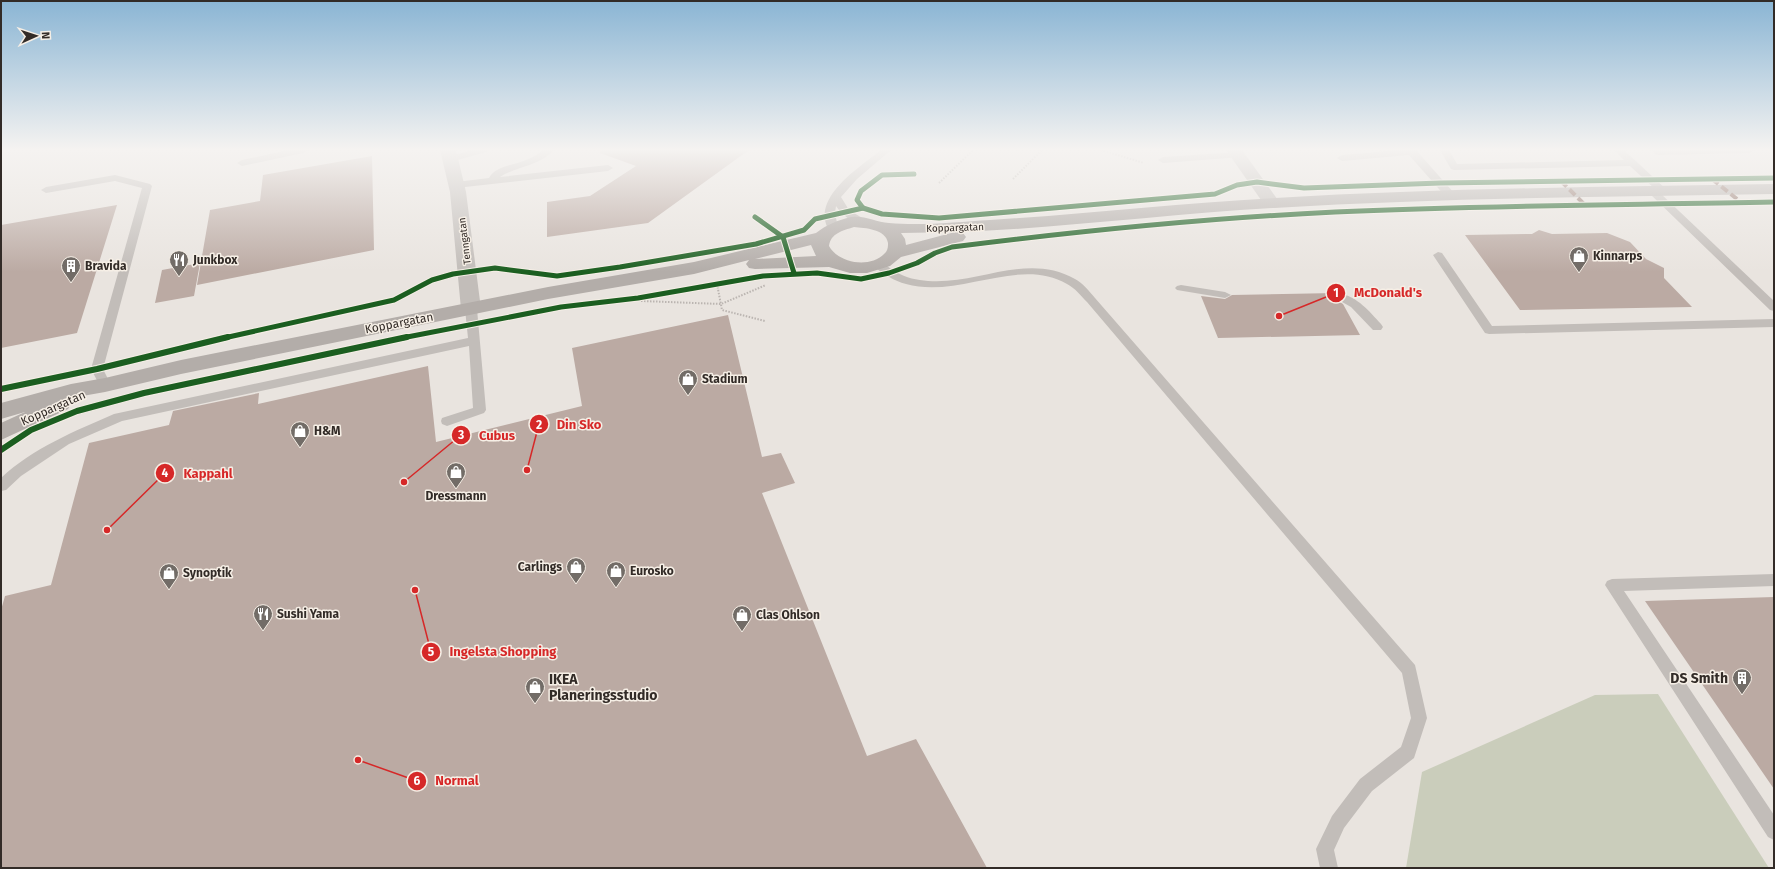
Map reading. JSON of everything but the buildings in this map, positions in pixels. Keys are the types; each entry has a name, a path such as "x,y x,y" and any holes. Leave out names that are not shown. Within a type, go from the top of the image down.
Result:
{"street":[{"name":"Tenngatan","path":"457,191 467,264 471,309"},
{"path":"1263,191 1272,203"},
{"name":"Koppargatan","path":"885,228 942,228 1024,224 1146,212 1272,203 1450,195 1683,191"},
{"path":"853,222 864,222 885,228 892,233 896,240 897,246 894,253 888,260 878,265 853,268 830,261 820,250 819,244 827,232 853,222"},
{"name":"Koppargatan","path":"894,253 943,239 1024,224"},
{"name":"Koppargatan","path":"694,268 827,232"},
{"name":"Koppargatan","path":"1,410 71,391 105,385 181,367 471,309 548,292 694,268 830,261"},
{"name":"Koppargatan","path":"1,432 105,385"}],"lane":[{"path":"105,385 97,369 146,191"},
{"path":"827,232 830,210 840,191"},
{"path":"1446,191 1450,195"},
{"path":"1657,191 1774,307"},
{"path":"836,197 845,212 864,222"},
{"path":"1438,255 1489,330 1774,324"},
{"path":"878,265 910,282 933,285 954,283 1010,272 1032,271 1053,274 1071,281 1096,306 1408,670 1419,718 1408,752 1366,785 1338,822 1325,849 1329,868"},
{"path":"1181,288 1225,295"},
{"path":"1339,296 1348,299 1360,308 1377,327"},
{"path":"447,421 480,410 471,309"},
{"path":"1,486 16,472 64,441 119,417 474,341"},
{"path":"1774,580 1612,584 1774,831"}],"path":[{"path":"636,300 721,304 772,283"},
{"path":"717,284 722,310 765,321"}],"green space":[{"path":"1658,694 1769,868 1406,868 1422,772 1595,695"}],"marked path":[{"path":"1571,191 1586,206"},
{"path":"1726,191 1742,203"}],"cycle path":[{"path":"862,191 857,200 863,208"},
{"path":"1,389 97,369 278,325 394,300 432,280 453,274 495,268 557,276 620,267 756,244 804,230 815,219 863,208 882,214 939,218 1215,194 1223,191"},
{"path":"1,450 31,430 77,411 144,393 351,348 561,307 638,298 763,276 817,273 861,279 889,273 917,263 935,253 952,247 1125,227 1333,212 1433,208 1774,202"},
{"path":"755,217 783,237 794,273"}],"place":[{"name":"Kinnarps","path":"1579,273"},
{"name":"Junkbox","path":"179,277"},
{"name":"Bravida","path":"71,283"},
{"name":"McDonald's","path":"1279,316"},
{"name":"Stadium","path":"688,396"},
{"name":"H&M","path":"300,448"},
{"name":"Din Sko","path":"527,470"},
{"name":"Cubus","path":"404,482"},
{"name":"Dressmann","path":"456,489"},
{"name":"Kappahl","path":"107,530"},
{"name":"Carlings","path":"576,584"},
{"name":"Eurosko","path":"616,588"},
{"name":"Synoptik","path":"169,590"},
{"name":"Ingelsta Shopping","path":"415,590"},
{"name":"Sushi Yama","path":"263,631"},
{"name":"Clas Ohlson","path":"742,632"},
{"name":"DS Smith","path":"1742,695"},
{"name":"IKEA Planeringsstudio","path":"535,704"},
{"name":"Normal","path":"358,760"}]}
